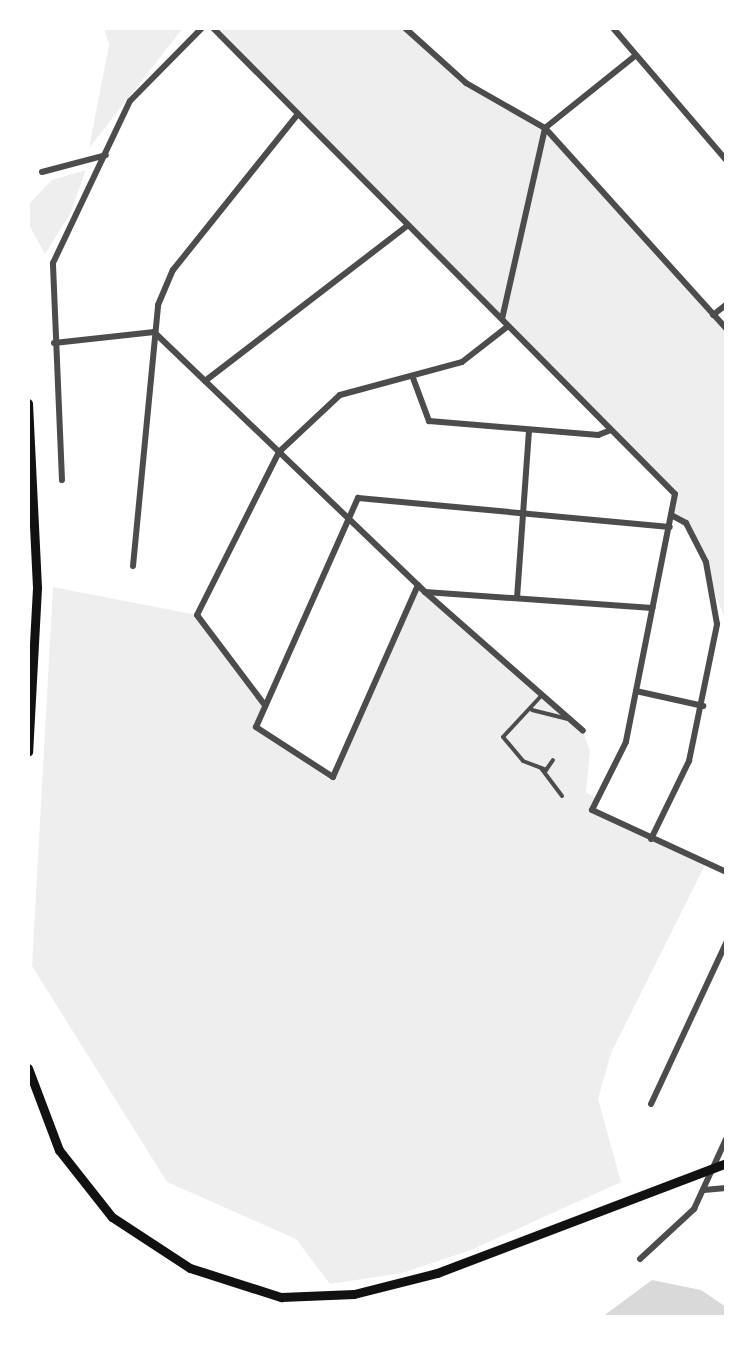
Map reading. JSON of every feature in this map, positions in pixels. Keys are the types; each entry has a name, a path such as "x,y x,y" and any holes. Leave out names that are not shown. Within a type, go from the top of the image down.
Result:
{"main road":[{"path":"28,403 37,588 28,752"},
{"path":"28,1068 59,1150 112,1217 174,1260 260,1294 334,1296 427,1276 676,1178 726,1163"}],"street":[{"path":"62,480 53,263 140,88 202,28"},
{"path":"213,28 675,494 626,742 592,810 726,872"},
{"path":"405,28 466,83 545,128 726,328"},
{"path":"616,29 635,56 726,160"},
{"path":"502,319 545,128 635,56"},
{"path":"133,566 154,332 173,270 298,114"},
{"path":"42,172 106,155"},
{"path":"205,381 408,225"},
{"path":"713,315 726,305"},
{"path":"264,704 197,615 279,452 340,395 413,378 475,355 508,326"},
{"path":"54,343 154,332"},
{"path":"154,332 425,592 583,731"},
{"path":"413,378 429,421 529,430 611,430"},
{"path":"517,598 529,430"},
{"path":"418,585 333,777 256,727 358,498 670,527"},
{"path":"651,839 689,761 703,706 717,606 696,541 673,516"},
{"path":"425,592 652,608"},
{"path":"636,691 703,706"},
{"path":"542,695 532,710 503,737 513,755 546,770 553,760"},
{"path":"532,710 570,719"},
{"path":"540,766 562,796"},
{"path":"651,1104 726,943"},
{"path":"640,1259 683,1222 704,1190 726,1139"},
{"path":"704,1190 726,1188"}],"shaded area":[{"path":"104,28 183,28 89,148 109,45"},
{"path":"213,28 405,28 466,83 545,128 726,328 726,621 687,524 673,516 675,494"},
{"path":"86,170 70,214 45,254 28,223 28,205 52,180"},
{"path":"418,585 583,731 590,751 586,792 598,800 593,809 706,863 611,1053 598,1099 621,1182 471,1250 402,1273 330,1284 296,1239 167,1182 32,966 53,587 197,615 264,704 256,727 329,779"},
{"path":"652,1280 701,1290 726,1307 726,1317 602,1317"}]}
